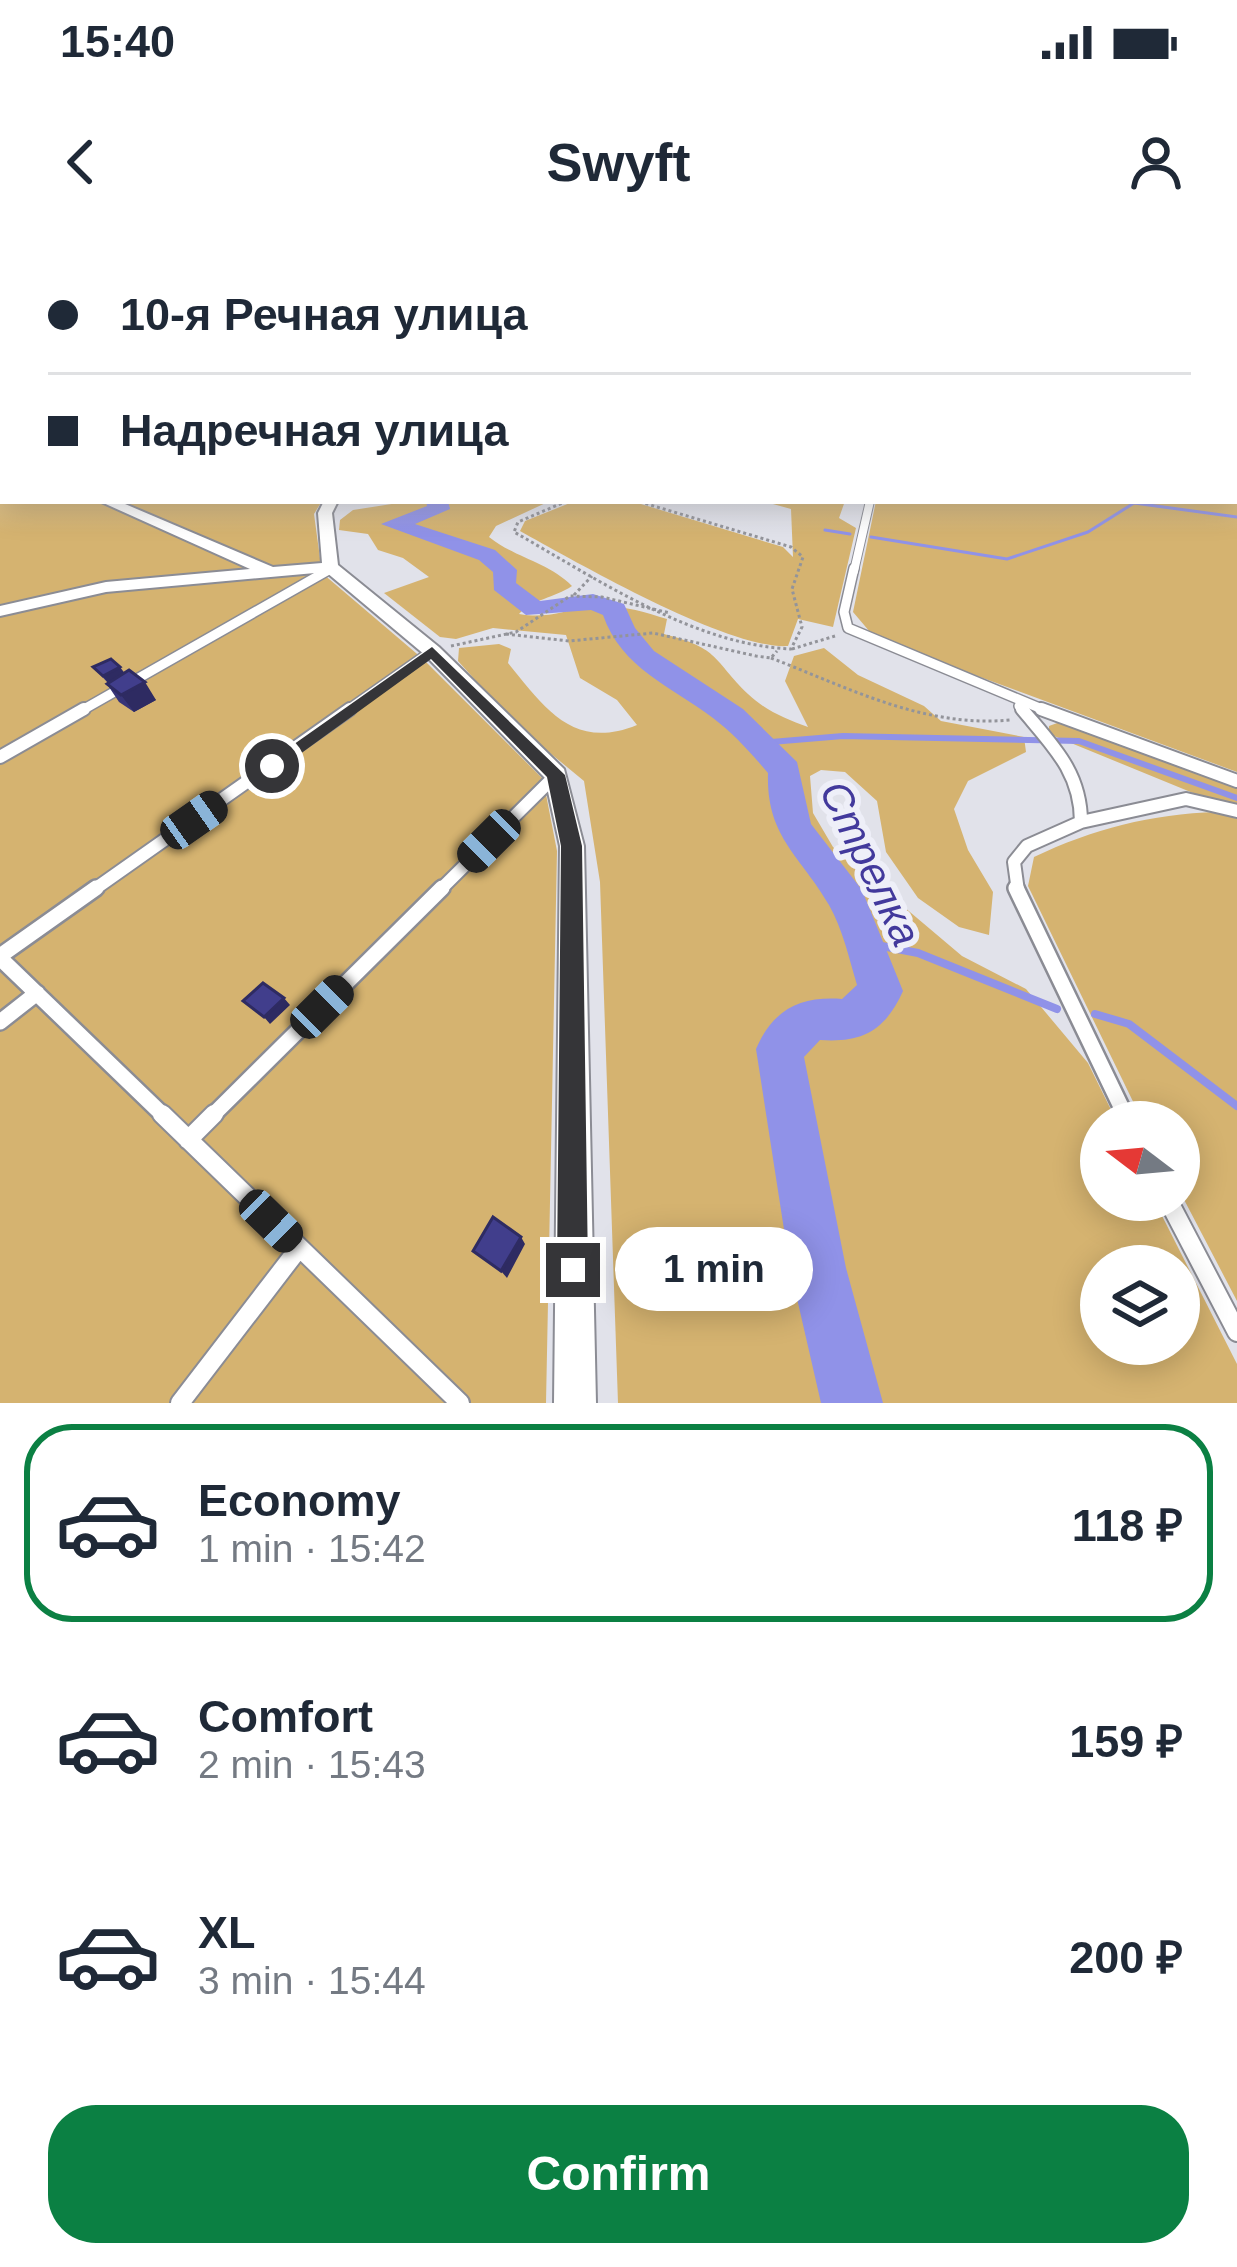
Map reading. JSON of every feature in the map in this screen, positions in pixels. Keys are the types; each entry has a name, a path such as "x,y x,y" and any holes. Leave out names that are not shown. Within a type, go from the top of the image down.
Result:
{"street":[{"path":"113,504 272,573"},
{"path":"329,504 325,512 331,568"},
{"path":"6,608 106,587 331,568 432,651 556,775 572,846 575,1403"}],"lane":[{"path":"869,504 844,612 853,631 1008,697 1237,781"},
{"path":"0,757 331,568"},
{"path":"432,651 0,957 460,1403"},
{"path":"1008,697 1030,714 1070,766 1081,799 1081,822"},
{"path":"188,1140 556,775"},
{"path":"1118,1101 1014,883 1013,862 1027,846 1081,822 1186,799 1237,811"},
{"path":"0,1022 37,993"},
{"path":"1179,1221 1237,1332"},
{"path":"180,1403 299,1248"}],"path":[{"path":"560,504 518,522 514,532 677,614 751,646 777,651 853,631"},
{"path":"648,504 791,547 803,557 792,589 803,615 803,634 791,649"},
{"path":"572,596 592,575"},
{"path":"432,651 506,634 543,617 554,602 572,596 614,599 677,614"},
{"path":"506,634 539,641 608,639 645,632 771,658 855,694 910,709 1004,722 1030,714"},
{"path":"771,658 777,651"}],"shaded area":[{"path":"0,504 320,504 314,514 322,573 423,659 543,779 557,851 546,1403 0,1403"},
{"path":"392,504 544,504 496,526 489,537 572,586 519,614 608,606 667,619 664,634 706,650 755,700 808,727 785,681 794,656 824,648 858,675 924,706 941,721 1024,737 1026,752 968,781 954,809 968,850 993,892 989,935 959,927 918,898 886,852 877,801 845,772 821,770 810,776 813,813 833,847 962,956 1026,989 1088,1063 1107,1101 1080,1101 1080,1221 1165,1221 1177,1245 1080,1245 1080,1365 1200,1365 1200,1291 1237,1364 1237,1403 618,1403 600,882 584,781 516,725 458,661 459,648 499,644 511,649 508,663 522,680 548,709 578,729 615,732 637,725 617,700 580,678 566,635 493,628 456,639 440,637 384,593 429,577 403,558 378,550 368,534 339,530 340,520 353,510"},
{"path":"568,504 641,504 783,547 793,557 791,509 773,504 844,504 839,518 856,528 833,627 798,619 788,646 729,634 653,602 520,531 525,521"},
{"path":"875,504 1237,504 1237,772 891,644 870,632 853,612"},
{"path":"1060,722 1237,784 1237,811 1049,734 1049,726"},
{"path":"1217,812 1237,819 1237,1301 1195,1221 1200,1221 1200,1101 1133,1101 1028,886 1034,857 1123,825"}],"building":[{"path":"111,659 120,667 103,676 93,667"},
{"path":"129,670 145,682 121,695 107,684"},
{"path":"263,983 284,998 264,1017 243,1001"},
{"path":"493,1217 521,1237 501,1271 473,1251"}],"waterway":[{"name":"Стрелка","path":"438,504 439,509 392,524 487,555 505,570 503,585 535,609 593,602 615,610 621,628 644,657 756,738 785,770 788,814 795,830 853,913 881,991 851,1021 811,1018 779,1049 818,1268 852,1403"},
{"path":"871,537 1007,559 1088,532 1132,504"},
{"path":"1141,504 1237,517"},
{"path":"825,530 850,534"},
{"path":"760,743 843,736 1079,741 1237,798"},
{"path":"866,943 918,953 1057,1009"},
{"path":"1095,1014 1129,1024 1237,1106"}],"route":[{"path":"272,766 432,651 556,775 572,846 573,1270"}]}
